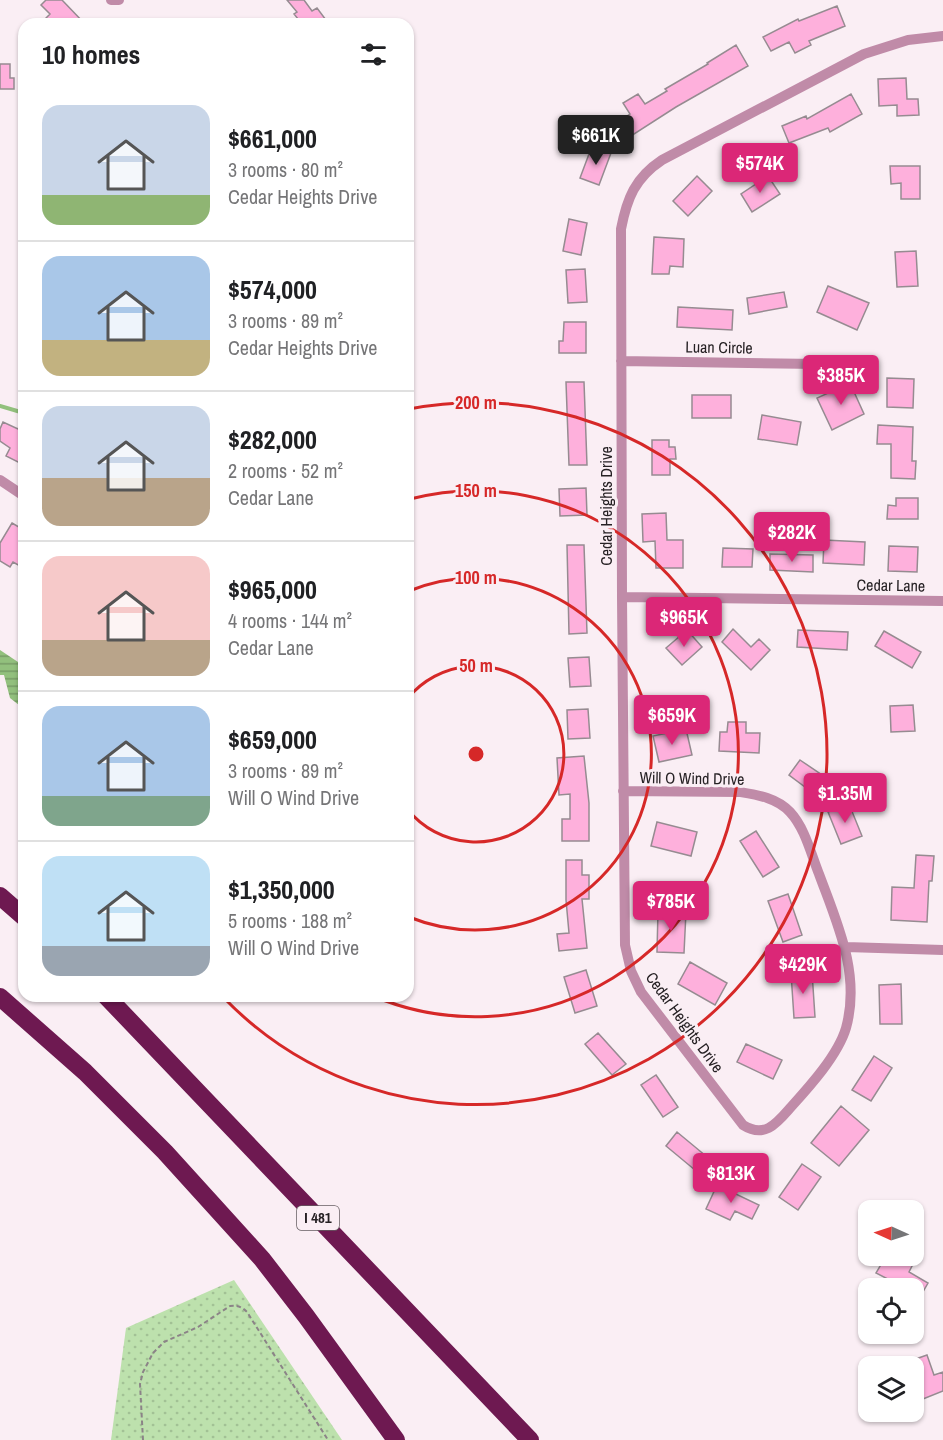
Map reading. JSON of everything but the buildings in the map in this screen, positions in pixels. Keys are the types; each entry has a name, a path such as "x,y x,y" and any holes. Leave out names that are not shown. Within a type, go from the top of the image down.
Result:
{"highway":[{"path":"0,896 18,912"},
{"path":"0,997 85,1072 165,1152 262,1259 396,1440"},
{"name":"I 481","path":"112,1002 530,1440"}],"street":[{"path":"111,0 119,0"},
{"name":"Cedar Heights Drive","path":"754,1131 743,1125 641,992 631,971 625,945 621,229 626,204 635,186 651,167 864,54 908,40 943,36"},
{"name":"Luan Circle","path":"621,361 818,364"},
{"path":"0,480 18,492"},
{"name":"Cedar Lane","path":"622,597 943,601"},
{"name":"Will O Wind Drive","path":"623,791 756,794 776,801 790,812 804,836 846,947 851,995 846,1028 840,1044 805,1091 777,1123 769,1129 754,1131"},
{"path":"846,947 943,950"}],"path":[{"path":"143,1440 140,1384 143,1372 153,1353 164,1342 198,1327 235,1305 247,1312 328,1440"}],"shaded area":[{"path":"0,650 18,662 18,704 10,698 4,675 0,675"},
{"path":"234,1280 342,1440 111,1440 126,1328"}],"waterway":[{"path":"0,406 18,411"}]}
